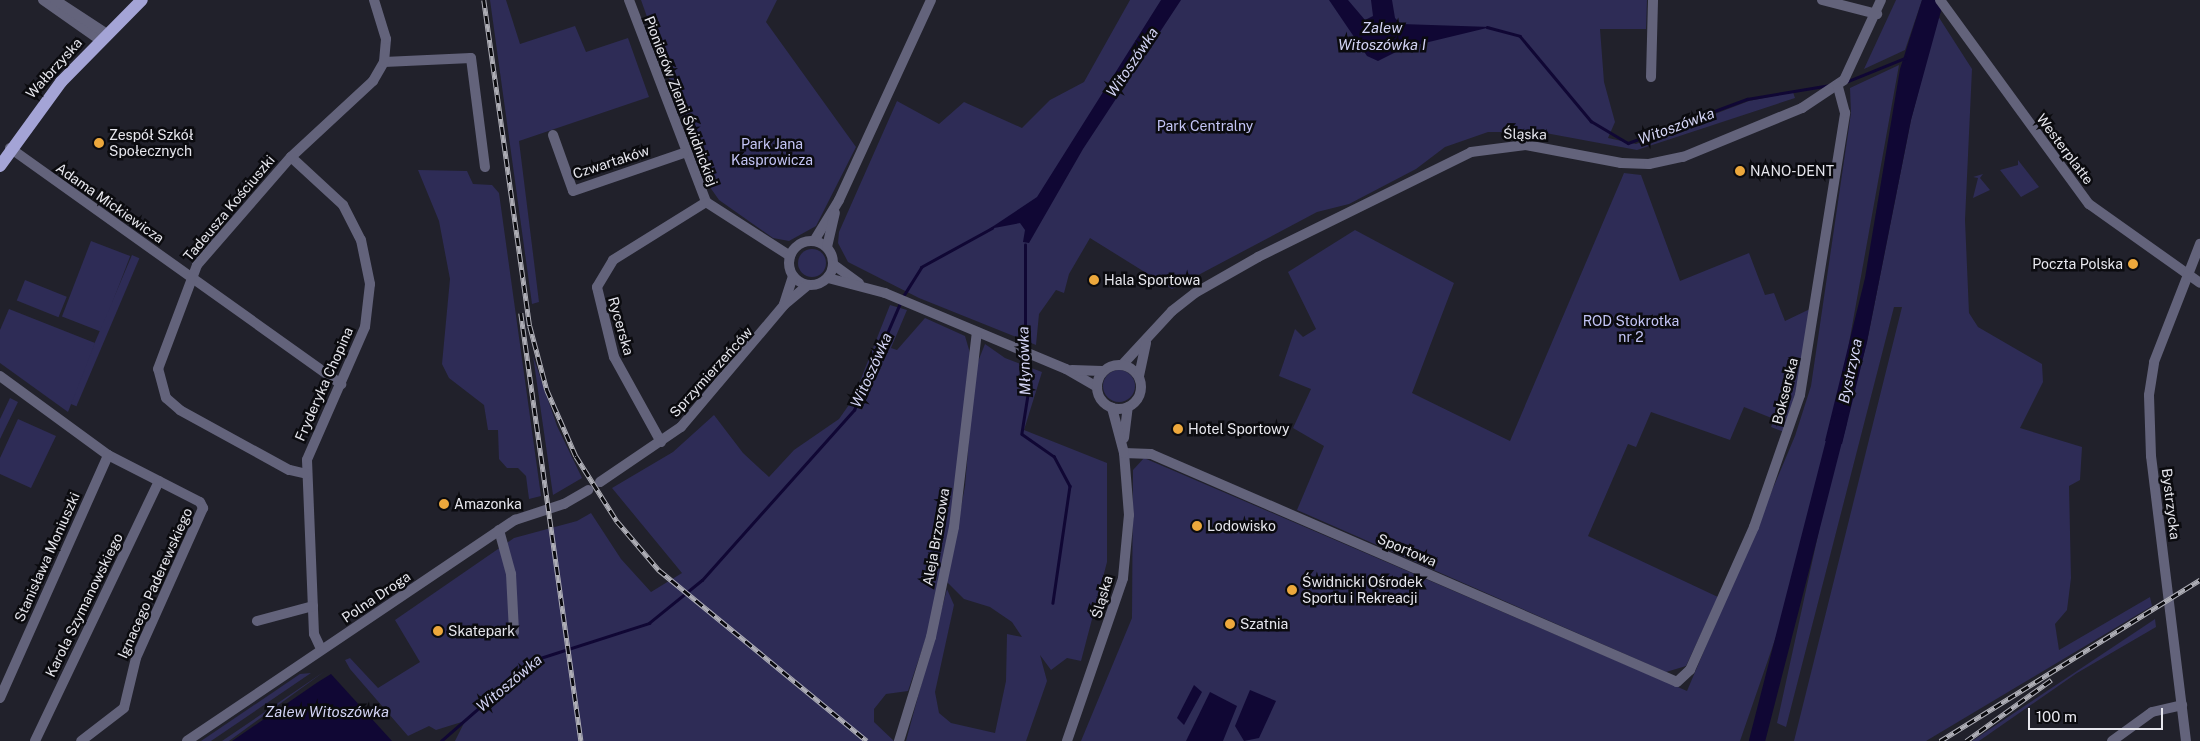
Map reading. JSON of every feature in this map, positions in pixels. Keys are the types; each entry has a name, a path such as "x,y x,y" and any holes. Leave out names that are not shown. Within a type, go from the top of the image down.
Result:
{"main road":[{"name":"Wałbrzyska","path":"0,166 10,148 33,116 104,37 142,0"}],"street":[{"path":"43,0 104,37"},
{"path":"55,0 104,37"},
{"name":"Tadeusza Kościuszki","path":"307,474 289,470 241,444 166,398 158,369 190,276 291,157 373,81 384,62 386,39 374,0"},
{"name":"Pionierów Ziemi Świdnickiej","path":"628,0 684,152 706,202 790,256"},
{"path":"814,241 839,200 931,0"},
{"path":"1651,77 1653,0"},
{"path":"1822,0 1877,14"},
{"name":"Śląska","path":"1123,364 1184,300 1250,261 1471,152 1526,145 1621,163 1650,164 1683,156 1786,115 1838,86 1848,73 1877,14 1881,0"},
{"name":"Westerplatte","path":"1940,0 2089,204 2200,283"},
{"path":"384,62 471,58 485,167"},
{"name":"Bokserska","path":"1676,682 1690,670 1750,536 1800,395 1845,113 1838,86"},
{"name":"Czwartaków","path":"553,135 572,191 684,152"},
{"name":"Adama Mickiewicza","path":"10,148 342,384"},
{"name":"Fryderyka Chopina","path":"291,157 339,200 366,257 367,315 342,384 312,446 307,474 314,634 322,649"},
{"path":"839,200 827,247 834,265 860,283 1066,369 1097,387"},
{"name":"Rycerska","path":"661,442 614,357 597,287 613,260 706,202"},
{"path":"827,247 814,241 800,244 790,256 793,276 808,285 828,278 860,283"},
{"name":"Bystrzycka","path":"2186,741 2151,456 2149,395 2154,362 2190,277 2200,244"},
{"path":"828,278 834,265"},
{"name":"Sprzymierzeńców","path":"784,305 793,276"},
{"name":"Sprzymierzeńców","path":"600,482 661,442 721,382 784,305 808,285"},
{"name":"Aleja Brzozowa","path":"899,740 931,637 954,527 977,332"},
{"path":"1102,371 1097,387 1101,400 1112,408 1128,407 1142,390 1139,376 1148,337"},
{"path":"1066,369 1102,371 1123,364 1139,376"},
{"name":"Ignacego Paderewskiego","path":"0,376 108,455 200,502 203,512 136,658 124,708 81,741"},
{"name":"Śląska","path":"1067,741 1123,578 1129,515 1124,453 1128,407"},
{"name":"Śląska","path":"1112,408 1124,453"},
{"name":"Sportowa","path":"1124,453 1151,454 1676,682"},
{"name":"Stanisława Moniuszki","path":"0,698 108,455"},
{"name":"Karola Szymanowskiego","path":"34,741 159,481"},
{"name":"Polna Droga","path":"187,741 499,530 588,490"},
{"path":"499,530 511,574 514,632"},
{"path":"257,621 313,606"},
{"path":"2112,741 2152,712 2182,705"}],"green space":[{"path":"490,0 506,0 520,44 575,26 586,52 628,38 649,97 519,141 539,302 532,304"},
{"name":"Park Jana Kasprowicza","path":"641,0 777,0 766,22 856,147 816,226 789,241 773,238 719,200 705,180"},
{"name":"Park Centralny","path":"1130,0 1647,0 1646,29 1600,29 1604,82 1615,122 1608,138 1636,144 1749,101 1793,92 1795,98 1637,150 1540,132 1488,132 1445,147 1416,169 1349,204 1317,212 1172,289 1090,238 1069,274 1064,293 1056,290 1039,314 1036,345 919,298 848,262 838,243 839,232 897,101 939,124 964,102 1022,128 1050,100 1084,82"},
{"path":"1896,0 1922,0 1905,50 1864,69"},
{"path":"1938,16 1972,69 1965,220 1969,313 1978,327 2042,364 2043,382 2020,428 2082,447 2080,480 2069,486 2071,578 2067,610 2055,624 2059,650 2150,597 2152,606 1926,741 1794,741 1902,307 1894,307 1786,727 1777,723 1823,512 1867,342 1911,120"},
{"name":"Świdnicki Ośrodek Sportu i Rekreacji","path":"1899,65 1842,382 1779,628 1740,741 1081,741 1132,618 1133,470 1144,458 1687,691 1795,436 1811,386 1851,113 1850,88"},
{"path":"2018,160 2039,187 2021,197 2000,170 2018,165"},
{"path":"418,170 467,171 473,184 492,185 499,193 541,496 529,499 526,476 518,468 507,468 499,459 498,430 488,430 484,405 449,378 442,364 450,279 439,221"},
{"name":"ROD Stokrotka nr 2","path":"1624,173 1641,175 1680,281 1749,253 1765,295 1774,293 1785,321 1810,309 1798,386 1784,432 1771,427 1774,419 1744,407 1730,440 1651,412 1636,447 1628,444 1588,536 1718,597 1686,666 1666,672 1297,510 1324,446 1293,428 1311,389 1279,376 1295,329 1303,337 1316,329 1288,272 1355,230 1454,283 1412,393 1510,441"},
{"path":"1983,174 1980,178 1990,190 1973,198 1978,178 1973,177"},
{"path":"91,241 130,256 101,332 62,317"},
{"path":"812,249 822,253 826,263 822,273 812,277 802,273 798,263 802,253"},
{"path":"132,255 139,258 76,406 69,403"},
{"path":"25,280 67,297 58,317 17,300"},
{"path":"890,305 907,310 891,348 897,350 925,318 965,336 970,353 950,528 927,635 908,691 886,694 874,709 874,722 894,741 455,741 465,721 436,730 429,726 408,736 350,669 345,660 350,658 378,688 420,662 395,620 514,538 577,521 591,513 621,559 651,592 682,573 612,488 673,452 714,415 743,453 769,477 794,450 839,419 853,399"},
{"path":"9,309 95,343 68,412 0,363 0,330"},
{"path":"985,344 1005,358 1042,372 1024,430 1107,463 1107,562 1081,661 1067,658 1051,670 1040,655 1047,681 1026,741 906,741 947,589 954,605 935,692 939,713 951,723 995,733 1006,681 1007,634 1022,637 1012,622 990,607 964,599 947,582 965,486 975,369"},
{"path":"533,356 557,426 582,478 553,495"},
{"path":"1119,370 1130,375 1135,386 1130,397 1119,402 1108,397 1103,386 1108,375"},
{"path":"10,398 18,402 0,439 0,419"},
{"path":"18,419 56,436 31,488 0,474 0,458"},
{"path":"2155,619 2156,627 2077,673 1979,741 1972,741"},
{"path":"325,671 229,741 222,741"},
{"path":"311,673 211,741 201,741 300,674"}],"water":[{"path":"1161,0 1181,0 1083,149 1029,243 1023,242 1025,230 1020,223 989,229 1037,197"},
{"name":"Zalew Witoszówka I","path":"1329,0 1348,0 1365,20 1373,16 1371,0 1392,0 1395,18 1401,24 1491,27 1404,48 1378,61 1367,56"},
{"path":"1922,0 1944,0 1911,120 1867,342 1842,444 1825,441 1865,278 1900,69"},
{"name":"Zalew Witoszówka","path":"331,674 392,741 232,741 318,682"},
{"path":"1194,685 1202,692 1184,725 1177,718"},
{"path":"1250,690 1276,701 1259,738 1244,741 1235,726"},
{"path":"1210,692 1237,706 1223,741 1186,741"}],"waterway":[{"name":"Witoszówka","path":"1487,27 1520,36 1591,121 1628,143 1747,99 1830,85"},
{"name":"Witoszówka","path":"1846,82 1905,58"},
{"name":"Witoszówka","path":"902,298 921,267 992,228"},
{"name":"Młynówka","path":"1025,245 1025,349"},
{"name":"Witoszówka","path":"441,741 534,660 649,623 702,580 854,410 900,303"},
{"name":"Młynówka","path":"1025,354 1028,395 1022,434 1054,456 1070,486 1053,603"},
{"name":"Bystrzyca","path":"1757,741 1839,421"}],"railway":[{"path":"484,0 530,326 547,390 576,456 617,521 659,570 867,741"},
{"path":"521,313 581,741"},
{"path":"1940,741 2200,580"},
{"path":"1966,741 2051,680"}],"place":[{"name":"Zespół Szkół Społecznych","path":"99,143"},
{"name":"NANO-DENT","path":"1740,171"},
{"name":"Poczta Polska","path":"2133,264"},
{"name":"Hala Sportowa","path":"1094,280"},
{"name":"Hotel Sportowy","path":"1178,429"},
{"name":"Amazonka","path":"444,504"},
{"name":"Lodowisko","path":"1197,526"},
{"name":"Świdnicki Ośrodek Sportu i Rekreacji","path":"1292,590"},
{"name":"Szatnia","path":"1230,624"},
{"name":"Skatepark","path":"438,631"}]}
